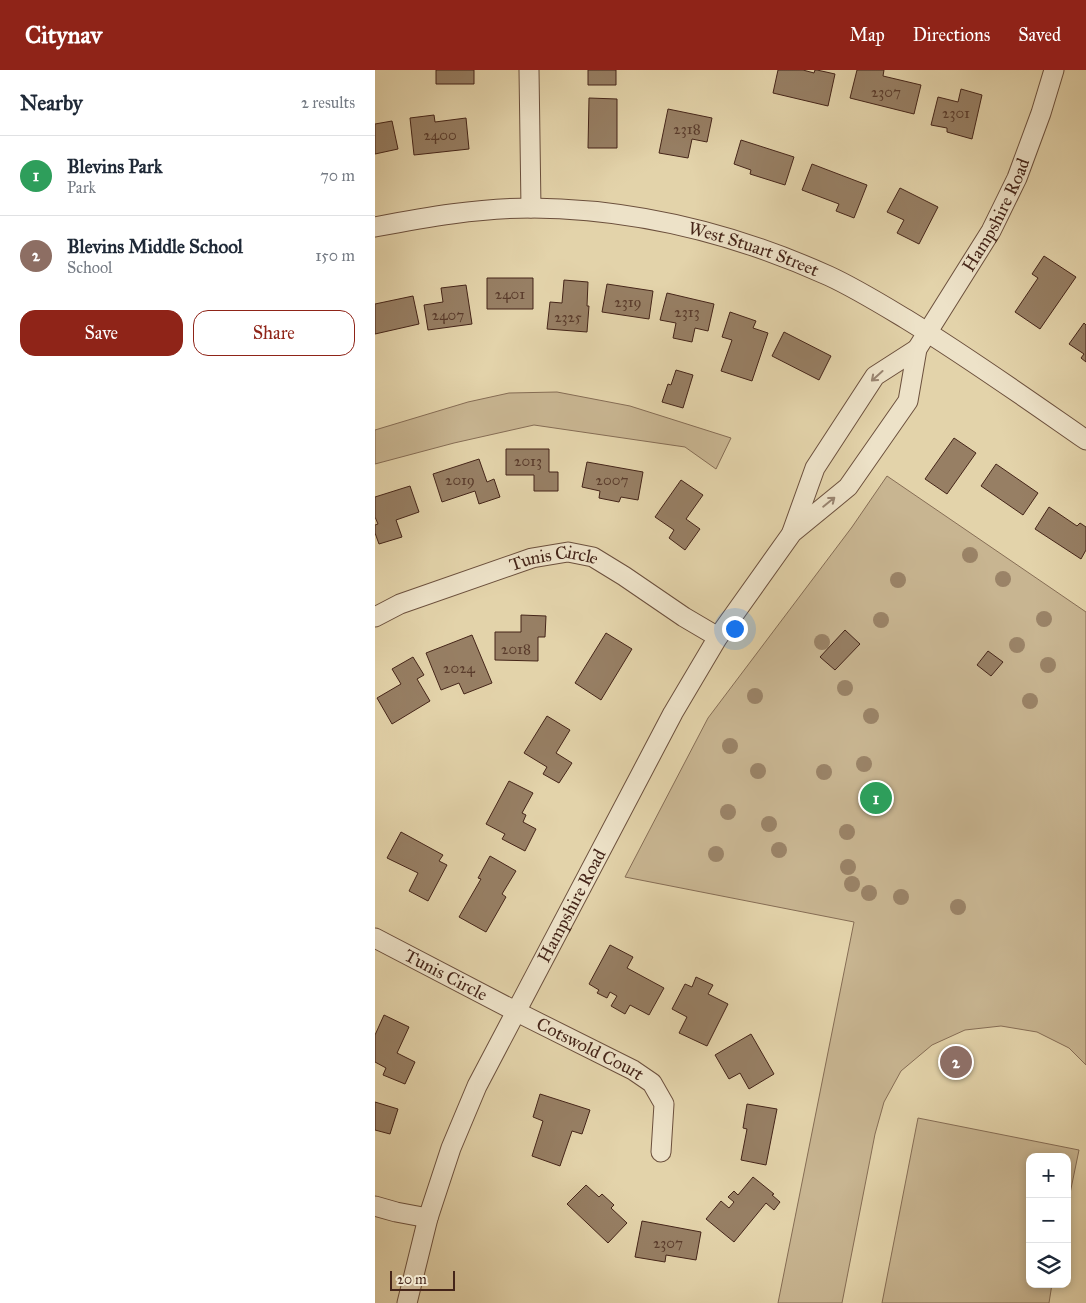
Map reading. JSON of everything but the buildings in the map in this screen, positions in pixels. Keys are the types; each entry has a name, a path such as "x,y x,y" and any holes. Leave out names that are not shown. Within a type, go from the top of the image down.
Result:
{"street":[{"path":"529,70 531,208"},
{"name":"Hampshire Road","path":"792,533 815,468 875,376 917,349 991,231 1017,178 1041,113 1054,70"},
{"name":"West Stuart Street","path":"375,227 469,212 531,208 616,214 711,233 770,252 829,276 887,307 1086,440"},
{"name":"Hampshire Road","path":"407,1303 428,1218 451,1148 477,1086 673,713 718,637 792,533 848,487 908,400 917,349"},
{"name":"Tunis Circle","path":"375,617 400,604 532,558 568,552 593,557 718,637"},
{"name":"Tunis Circle","path":"375,938 517,1012"},
{"name":"Cotswold Court","path":"517,1012 633,1070 652,1083 664,1104 661,1152"},
{"path":"375,1206 428,1218"}],"shaded area":[{"path":"557,392 630,406 731,438 716,469 685,447 534,425 454,443 375,464 375,430 468,402 509,393"},
{"path":"887,476 1086,612 1086,1065 1069,1048 1037,1032 1001,1026 965,1030 932,1045 901,1071 884,1102 875,1134 842,1303 778,1303 854,922 625,877 708,718 852,527"},
{"path":"918,1118 1079,1150 1071,1189 1071,1153 1026,1153 1026,1288 1051,1288 1049,1303 882,1303"}],"place":[{"name":"Blevins Park","path":"876,798"},
{"name":"Blevins Middle School","path":"956,1062"}]}
